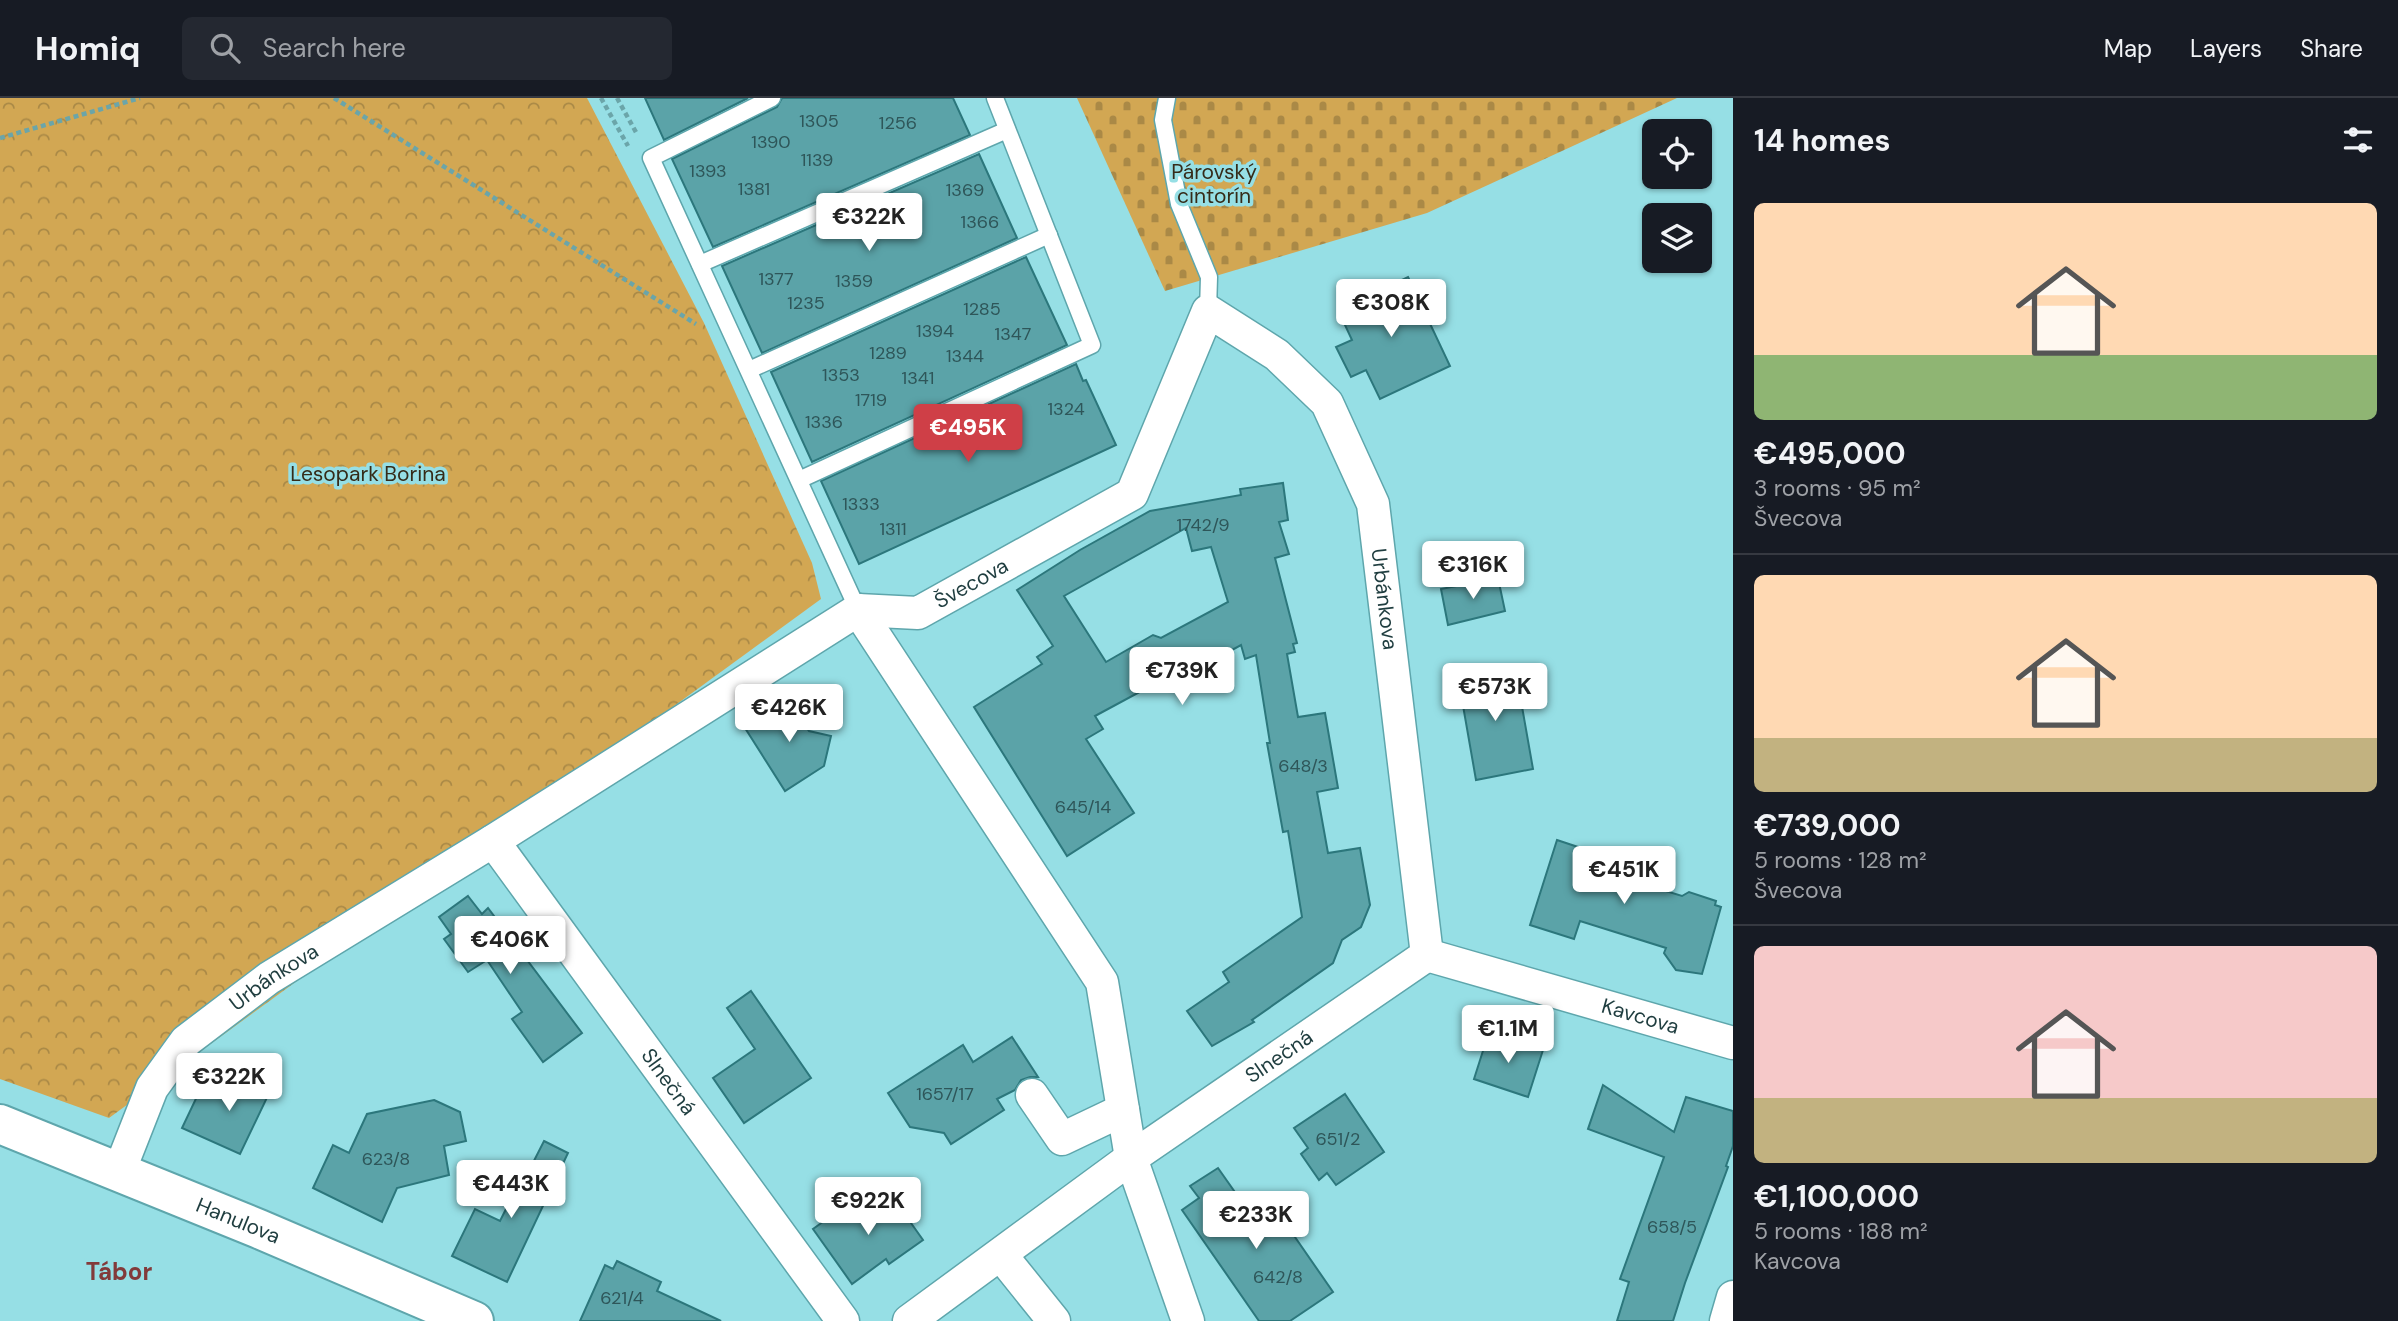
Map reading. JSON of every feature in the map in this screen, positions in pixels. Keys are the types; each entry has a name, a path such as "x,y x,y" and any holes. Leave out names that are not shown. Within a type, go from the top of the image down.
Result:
{"street":[{"name":"Švecova","path":"858,610 918,613 1132,494 1208,311"},
{"name":"Urbánkova","path":"1208,311 1277,355 1327,403 1373,503 1427,955"},
{"path":"494,841 858,610 1102,982 1131,1158 1188,1321"},
{"name":"Urbánkova","path":"119,1172 152,1088 186,1041 269,978 494,841"},
{"name":"Slnečná","path":"494,841 843,1321"},
{"name":"Kavcova","path":"1427,955 1733,1043"},
{"name":"Slnečná","path":"909,1321 1131,1158 1427,955"},
{"path":"1032,1095 1062,1139 1123,1110"},
{"name":"Hanulova","path":"0,1124 474,1321"},
{"path":"1001,1255 1054,1321"},
{"path":"1726,1321 1733,1297"}],"lane":[{"path":"772,98 651,158 858,610"},
{"path":"799,480 1092,345 995,98"},
{"path":"1167,98 1163,120 1179,204 1209,277 1208,311"},
{"path":"700,264 1007,130"},
{"path":"748,370 1049,235"}],"path":[{"path":"0,138 140,98"},
{"path":"334,98 703,328"},
{"path":"617,98 651,158"}],"green space":[{"name":"Lesopark Borina","path":"0,98 587,98 704,323 812,563 821,599 109,1118 0,1079"},
{"name":"Párovský cintorín","path":"1077,98 1677,98 1427,213 1165,291"}],"building":[{"path":"645,98 748,98 664,140"},
{"path":"782,98 953,98 970,135 713,247 672,159 777,107"},
{"path":"979,154 1017,238 762,353 722,266"},
{"path":"1026,257 1067,345 812,462 771,372"},
{"path":"1408,277 1450,366 1380,399 1366,370 1351,377 1336,347 1352,340 1338,310"},
{"path":"1076,364 1116,445 859,564 821,481"},
{"path":"1283,483 1288,520 1279,522 1289,554 1275,558 1297,643 1293,644 1295,652 1287,654 1298,717 1325,713 1338,788 1317,792 1328,853 1360,848 1370,905 1361,927 1342,940 1333,963 1252,1020 1254,1022 1212,1046 1187,1011 1229,982 1223,972 1302,917 1288,831 1283,832 1267,743 1270,743 1256,655 1245,659 1241,645 1163,688 1158,682 1095,716 1103,729 1086,739 1134,813 1067,856 974,707 1042,664 1037,657 1053,646 1017,590 1080,550 1150,511 1241,495 1240,489","holes":["1186,528 1192,551 1211,547 1228,602 1161,638 1153,635 1106,662 1064,596"]},
{"path":"1498,578 1505,611 1448,625 1441,589"},
{"path":"1515,667 1533,769 1476,780 1458,677"},
{"path":"787,697 809,731 831,736 824,766 785,791 745,728"},
{"path":"1557,840 1638,867 1633,881 1682,896 1689,892 1716,901 1715,905 1721,907 1702,974 1676,970 1664,953 1666,948 1580,921 1574,939 1530,925"},
{"path":"468,896 482,914 488,908 582,1033 543,1062 512,1019 522,1012 487,960 468,972 444,939 451,934 439,917"},
{"path":"751,991 811,1078 744,1123 713,1078 755,1049 727,1008"},
{"path":"1489,1032 1543,1050 1528,1097 1474,1079"},
{"path":"1012,1037 1038,1077 1021,1080 1015,1090 997,1099 1004,1110 951,1144 944,1133 910,1127 888,1093 963,1045 973,1062"},
{"path":"240,1069 273,1085 240,1154 182,1128 201,1088 228,1101"},
{"path":"1603,1085 1674,1132 1686,1097 1733,1111 1733,1146 1726,1166 1728,1167 1673,1321 1617,1321 1629,1282 1620,1279 1664,1157 1588,1129"},
{"path":"1345,1094 1384,1152 1336,1185 1327,1173 1319,1180 1301,1154 1308,1148 1294,1128"},
{"path":"434,1100 460,1112 466,1141 444,1146 449,1175 397,1188 382,1222 313,1188 333,1145 349,1153 367,1114"},
{"path":"544,1141 568,1153 507,1282 452,1256 475,1209 500,1221 508,1205 511,1206"},
{"path":"1218,1168 1249,1212 1268,1198 1333,1292 1290,1321 1259,1321 1182,1210 1199,1198 1190,1186"},
{"path":"889,1192 923,1240 889,1264 886,1259 852,1284 813,1229 838,1211 847,1222"},
{"path":"617,1261 661,1282 657,1291 721,1321 580,1321 605,1265 613,1269"}],"district":[{"name":"Tábor","path":"119,1271"}]}
